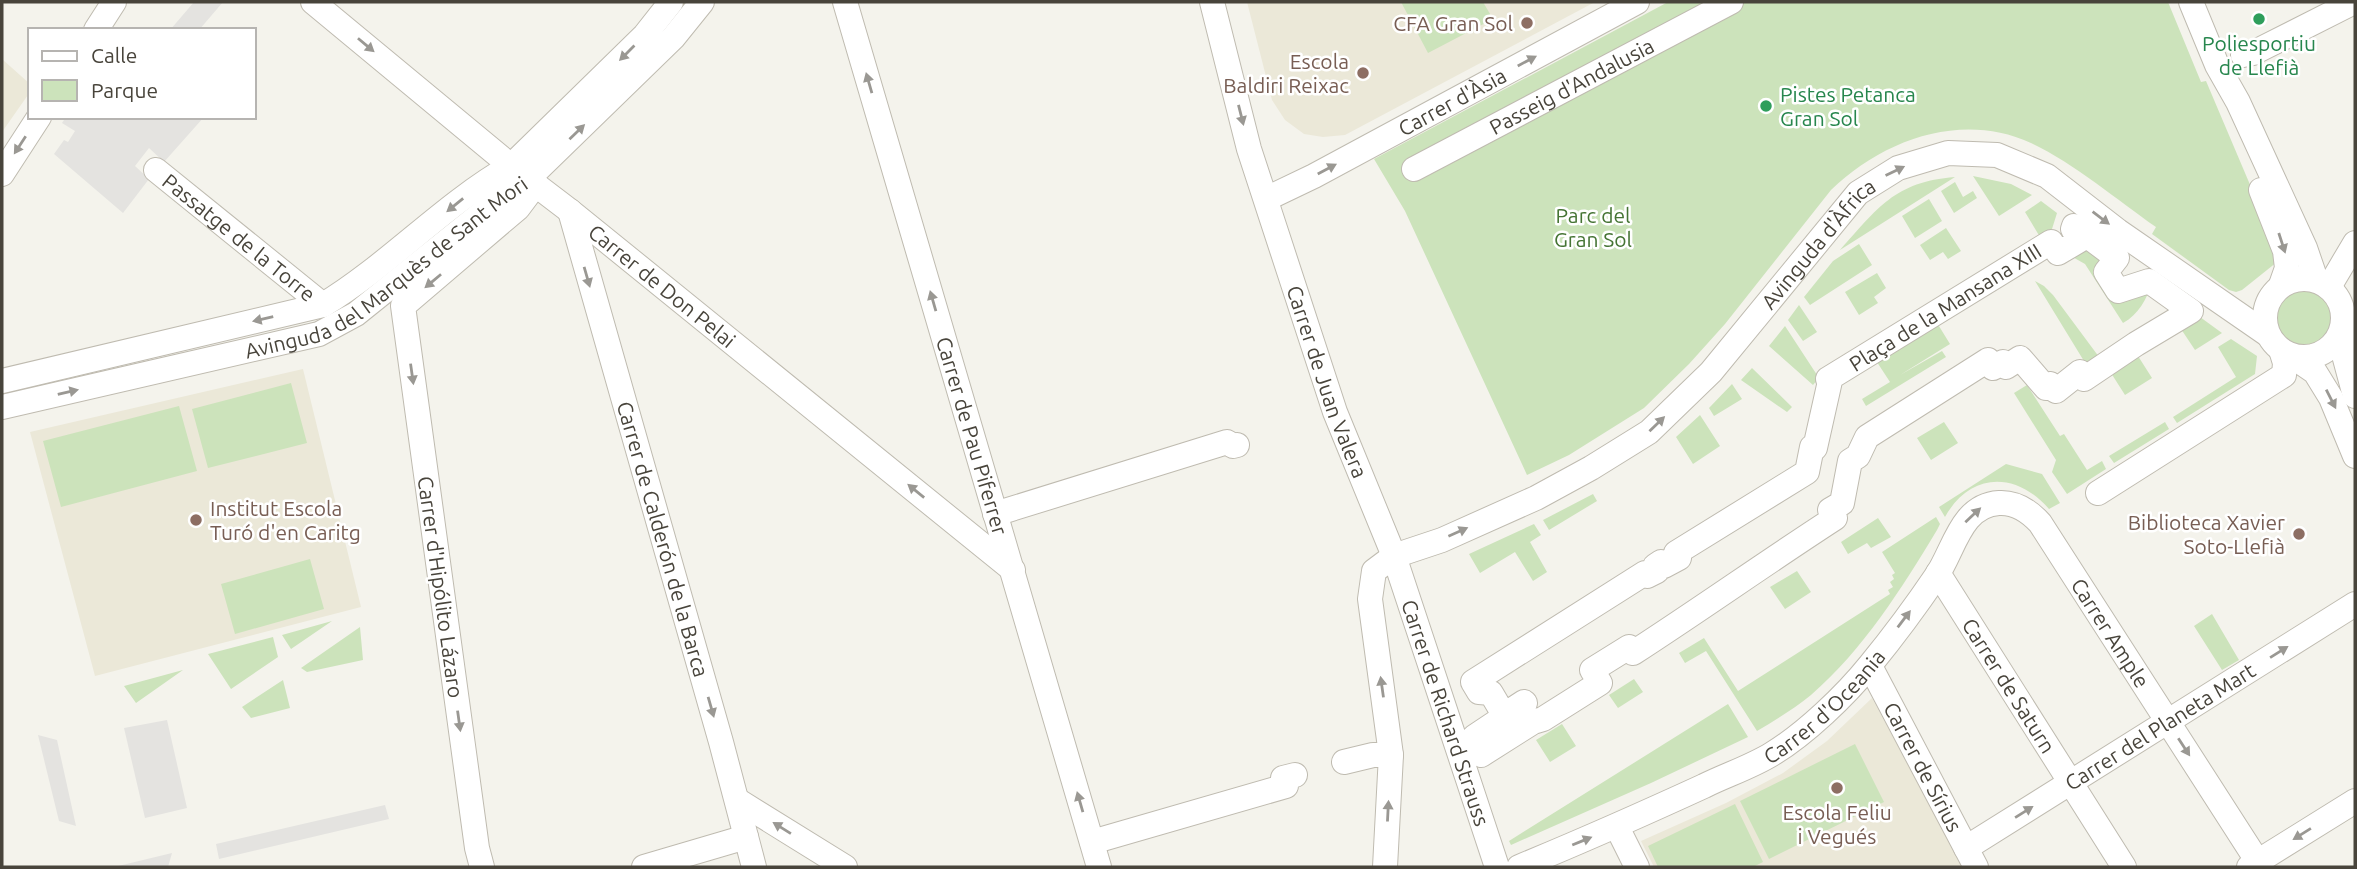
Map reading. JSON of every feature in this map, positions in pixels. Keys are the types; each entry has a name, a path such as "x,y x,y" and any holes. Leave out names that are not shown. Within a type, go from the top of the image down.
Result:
{"street":[{"path":"97,28 114,2"},
{"name":"Carrer de Don Pelai","path":"313,2 554,201 570,211 1013,570"},
{"name":"Avinguda del Marquès de Sant Mori","path":"403,306 518,208 525,177 671,2"},
{"name":"Avinguda del Marquès de Sant Mori","path":"2,407 319,334 356,314 525,177 673,38 702,2"},
{"name":"Carrer de Pau Piferrer","path":"845,2 1099,867"},
{"name":"Carrer de Juan Valera","path":"1212,2 1249,149 1335,412 1394,556"},
{"name":"Carrer d'Àsia","path":"1266,199 1314,176 1637,2"},
{"name":"Passeig d'Andalusia","path":"1414,169 1731,2"},
{"path":"2191,2 2217,65 2238,102 2305,248 2323,284 2337,296 2343,319 2344,355 2355,396"},
{"path":"2243,55 2354,2"},
{"path":"2098,493 2284,375 2285,363 2279,346 2264,320 2265,307 2281,285 2287,268 2285,251 2225,105 2217,65"},
{"path":"2,174 37,119"},
{"name":"Avinguda d'Àfrica","path":"1394,556 1442,540 1536,498 1650,432 1711,372 1858,192 1898,168 1948,153 1997,155 2048,176 2118,230 2315,372 2332,398 2355,456"},
{"name":"Passatge de la Torre","path":"156,170 323,306"},
{"name":"Avinguda del Marquès de Sant Mori","path":"2,381 323,306 355,286 485,181 525,177"},
{"name":"Carrer de Calderón de la Barca","path":"570,211 754,867"},
{"name":"Plaça de la Mansana XIII","path":"2074,226 2117,258 2106,272 2118,291 2149,281 2191,311 2084,379 2080,372 2056,391 2050,384 2046,388 2020,358 2006,367 2003,362 1993,369 1988,360 1867,437 1858,456 1850,461 1842,503 1830,510 1835,519 1633,653 1629,647 1592,670 1600,683 1481,755 1474,737 1525,703 1504,715 1491,693 1479,692 1473,682 1645,573 1647,576 1657,572 1655,566 1661,562 1664,566 1679,558 1676,553 1807,472 1824,410 1830,381 1828,379 2051,242 2059,253 2080,240 2073,229 2074,226"},
{"path":"2305,248 2355,243"},
{"path":"2323,284 2355,243"},
{"path":"2281,285 2303,278 2323,284"},
{"name":"Carrer d'Hipólito Lázaro","path":"403,306 477,848 482,867"},
{"path":"2279,346 2302,357 2314,356 2335,342 2343,319"},
{"path":"995,514 1232,444"},
{"name":"Carrer d'Oceania","path":"1519,867 1618,827 1772,754 1824,713 1870,666 1938,573 1962,526 1974,513 1991,503 2017,505 2033,515 2055,546"},
{"name":"Carrer Ample","path":"2055,546 2168,722 2253,865"},
{"path":"1385,867 1391,755 1370,599 1374,571 1394,556"},
{"name":"Carrer de Richard Strauss","path":"1394,556 1497,867"},
{"name":"Carrer de Saturn","path":"1938,573 2124,867"},
{"name":"Carrer del Planeta Mart","path":"1971,858 2071,783 2355,604"},
{"name":"Carrer de Sírius","path":"1870,666 1971,858"},
{"path":"1344,762 1373,755 1391,755"},
{"path":"1092,842 1287,781"},
{"path":"737,800 845,867"},
{"path":"2253,865 2355,801"},
{"path":"1618,827 1637,867"},
{"path":"644,867 746,837"}],"shaded area":[{"path":"194,2 223,2 201,28 172,28"},
{"name":"Escola Baldiri Reixac","path":"1247,2 1595,2 1345,135 1323,137 1304,134 1285,120 1272,100"},
{"path":"2,59 28,82 28,95 2,132"},
{"path":"65,119 202,119 164,162 149,148 135,166 149,179 123,213 54,154 64,140 68,142 75,131 62,123"},
{"name":"Institut Escola Turó d'en Caritg","path":"303,369 361,607 95,676 30,432"},
{"name":"Escola Feliu i Vegués","path":"1872,698 1963,867 1654,867 1641,841 1726,803 1783,773 1827,741"},
{"path":"167,720 187,808 145,818 124,728"},
{"path":"38,735 57,740 76,826 59,821"},
{"path":"385,805 389,819 219,859 216,844"},
{"path":"172,853 168,867 114,867"}],"green space":[{"path":"1401,2 1483,2 1493,19 1428,53"},
{"name":"Parc del Gran Sol","path":"1668,2 2168,2 2201,82 2206,81 2279,253 2277,262 2242,290 2229,290 2152,234 2156,227 2047,151 2004,134 1978,130 1924,136 1874,157 1831,190 1725,324 1644,408 1569,455 1527,475 1405,211 1374,159"},
{"path":"1973,176 2011,184 2032,195 1999,216"},
{"path":"1955,177 1840,250 1877,210 1902,191 1934,180"},
{"path":"1955,182 1963,197 1973,191 1977,198 1954,213 1941,191"},
{"path":"1929,199 1942,221 1915,238 1902,216"},
{"path":"2041,201 2057,213 2052,229 2040,237 2025,212"},
{"path":"1946,228 1961,251 1948,259 1943,252 1930,260 1920,245"},
{"path":"2080,240 2117,258 2106,273 2152,283 2141,306 2123,323 2085,264 2062,251"},
{"path":"1859,244 1872,265 1810,305 1804,297 1833,261"},
{"path":"1877,273 1886,288 1874,297 1878,303 1859,315 1845,292"},
{"path":"2035,281 2053,295 2105,365 2087,366"},
{"path":"2304,291 2323,299 2331,318 2323,337 2304,345 2285,337 2277,318 2285,299"},
{"path":"1799,305 1817,332 1803,341 1788,320"},
{"path":"2200,317 2222,333 2195,350 2181,329"},
{"path":"1934,318 1950,344 1900,375 1942,351 1946,357 1866,406 1862,399 1890,382 1873,356"},
{"path":"1785,326 1819,378 1813,385 1769,346"},
{"path":"2231,339 2257,356 2255,374 2177,423 2173,417 2236,377 2218,347"},
{"path":"2138,356 2152,378 2125,395 2111,373"},
{"path":"1752,368 1792,407 1787,412 1741,380"},
{"path":"291,383 307,443 208,468 192,409"},
{"path":"1732,384 1742,399 1714,416 1709,408"},
{"path":"2027,385 2060,436 2064,434 2087,470 2102,461 2106,469 2067,494 2052,472 2056,460 2014,393"},
{"path":"179,406 197,471 61,507 43,441"},
{"path":"1700,415 1720,446 1693,464 1676,437"},
{"path":"1944,422 1958,443 1931,460 1917,438"},
{"path":"2165,422 2169,429 2114,463 2109,456"},
{"path":"2006,464 2042,474 2060,503 2049,509 2022,488 1994,482 1967,491 1945,517 1939,507"},
{"path":"1593,494 1597,501 1549,530 1543,520"},
{"path":"1936,517 1940,524 1924,552 1880,617 1848,658 1811,695 1757,731 1706,651 1685,663 1679,653 1704,638 1738,691 1890,594 1888,590 1893,587 1890,582 1895,573 1882,552"},
{"path":"1878,518 1891,537 1871,548 1867,543 1848,554 1841,542"},
{"path":"1534,524 1541,535 1530,542 1547,572 1533,581 1515,552 1480,573 1469,554"},
{"path":"310,559 324,609 235,634 221,584"},
{"path":"1797,571 1811,592 1785,609 1770,587"},
{"path":"2212,614 2239,660 2222,670 2194,626"},
{"path":"332,621 291,649 282,635"},
{"path":"360,627 363,660 307,672 301,668"},
{"path":"273,637 278,657 231,689 208,654"},
{"path":"183,670 136,703 124,686"},
{"path":"1634,679 1643,692 1618,708 1609,695"},
{"path":"283,680 290,708 251,718 242,707"},
{"path":"1728,704 1748,737 1511,845 1509,841"},
{"path":"1562,724 1576,746 1550,762 1536,740"},
{"path":"1855,744 1884,802 1769,859 1740,801"},
{"path":"1735,804 1763,862 1753,867 1658,867 1648,846"}],"place":[{"name":"Poliesportiu de Llefià","path":"2259,19"},
{"name":"CFA Gran Sol","path":"1527,23"},
{"name":"Escola Baldiri Reixac","path":"1363,73"},
{"name":"Pistes Petanca Gran Sol","path":"1766,106"},
{"name":"Institut Escola Turó d'en Caritg","path":"196,520"},
{"name":"Biblioteca Xavier Soto-Llefià","path":"2299,534"},
{"name":"Escola Feliu i Vegués","path":"1837,788"}]}
